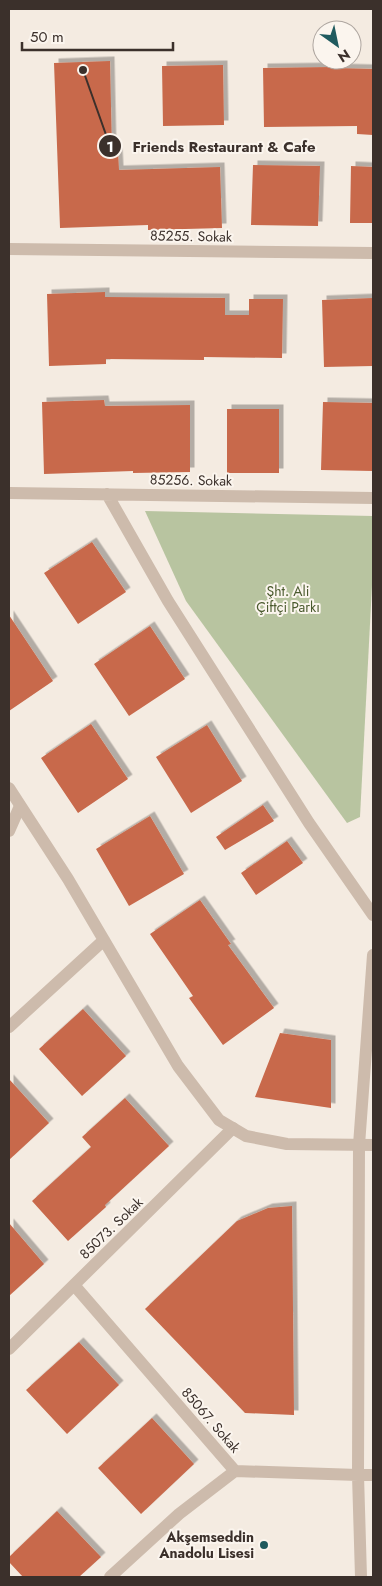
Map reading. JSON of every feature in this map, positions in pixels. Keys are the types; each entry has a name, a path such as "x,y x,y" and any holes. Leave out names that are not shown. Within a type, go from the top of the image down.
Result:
{"street":[{"name":"85255. Sokak","path":"9,249 373,253"},
{"name":"85256. Sokak","path":"9,493 373,498"},
{"path":"107,494 168,601 309,823 373,915"},
{"path":"9,788 68,879 178,1066 219,1120 246,1136 288,1144 373,1145"},
{"path":"9,831 20,806"},
{"path":"9,1028 104,940"},
{"path":"361,1577 358,1476 359,1145 373,955"},
{"name":"85073. Sokak","path":"9,1349 233,1128"},
{"name":"85067. Sokak","path":"74,1285 235,1471 373,1475"},
{"path":"110,1577 179,1514 235,1471"}],"green space":[{"name":"Şht. Ali Çiftçi Parkı","path":"145,511 373,516 373,566 360,817 347,823 186,601"}],"building":[{"path":"110,61 112,152 118,152 119,170 220,167 222,228 148,230 148,225 60,228 54,63"},
{"path":"223,65 224,125 163,126 162,66"},
{"path":"312,67 312,70 373,69 373,135 357,134 357,126 264,127 263,68"},
{"path":"253,165 320,166 318,226 251,225"},
{"path":"351,166 373,167 373,223 350,223"},
{"path":"105,292 105,297 225,298 225,315 249,315 249,299 283,299 282,358 204,357 204,360 106,359 106,364 49,366 47,294"},
{"path":"373,298 373,366 324,367 322,300"},
{"path":"104,400 105,406 190,405 190,472 133,473 133,471 44,474 42,402"},
{"path":"323,402 373,403 373,471 321,470"},
{"path":"227,409 279,409 279,473 227,473"},
{"path":"92,542 126,592 78,624 44,573"},
{"path":"9,615 53,681 9,711"},
{"path":"150,626 185,679 129,716 94,664"},
{"path":"91,724 128,779 78,813 41,758"},
{"path":"207,725 242,781 191,813 156,757"},
{"path":"263,805 274,821 225,850 216,837"},
{"path":"150,816 184,874 129,906 96,849"},
{"path":"287,841 303,863 256,895 241,873"},
{"path":"200,900 231,944 228,945 274,1008 223,1045 189,998 193,996 150,934"},
{"path":"83,1009 126,1056 82,1096 39,1049"},
{"path":"280,1033 331,1040 331,1108 255,1097"},
{"path":"9,1079 49,1123 9,1160"},
{"path":"125,1098 169,1146 68,1241 32,1201 91,1147 82,1137"},
{"path":"292,1206 294,1415 245,1413 145,1309 237,1221 268,1208"},
{"path":"9,1223 44,1264 9,1296"},
{"path":"79,1342 119,1385 67,1434 26,1390"},
{"path":"152,1418 194,1464 141,1514 98,1468"},
{"path":"57,1511 101,1557 79,1577 23,1577 9,1562 9,1557"}],"place":[{"name":"Friends Restaurant & Cafe","path":"83,70"},
{"name":"Akşemseddin Anadolu Lisesi","path":"264,1545"}]}
